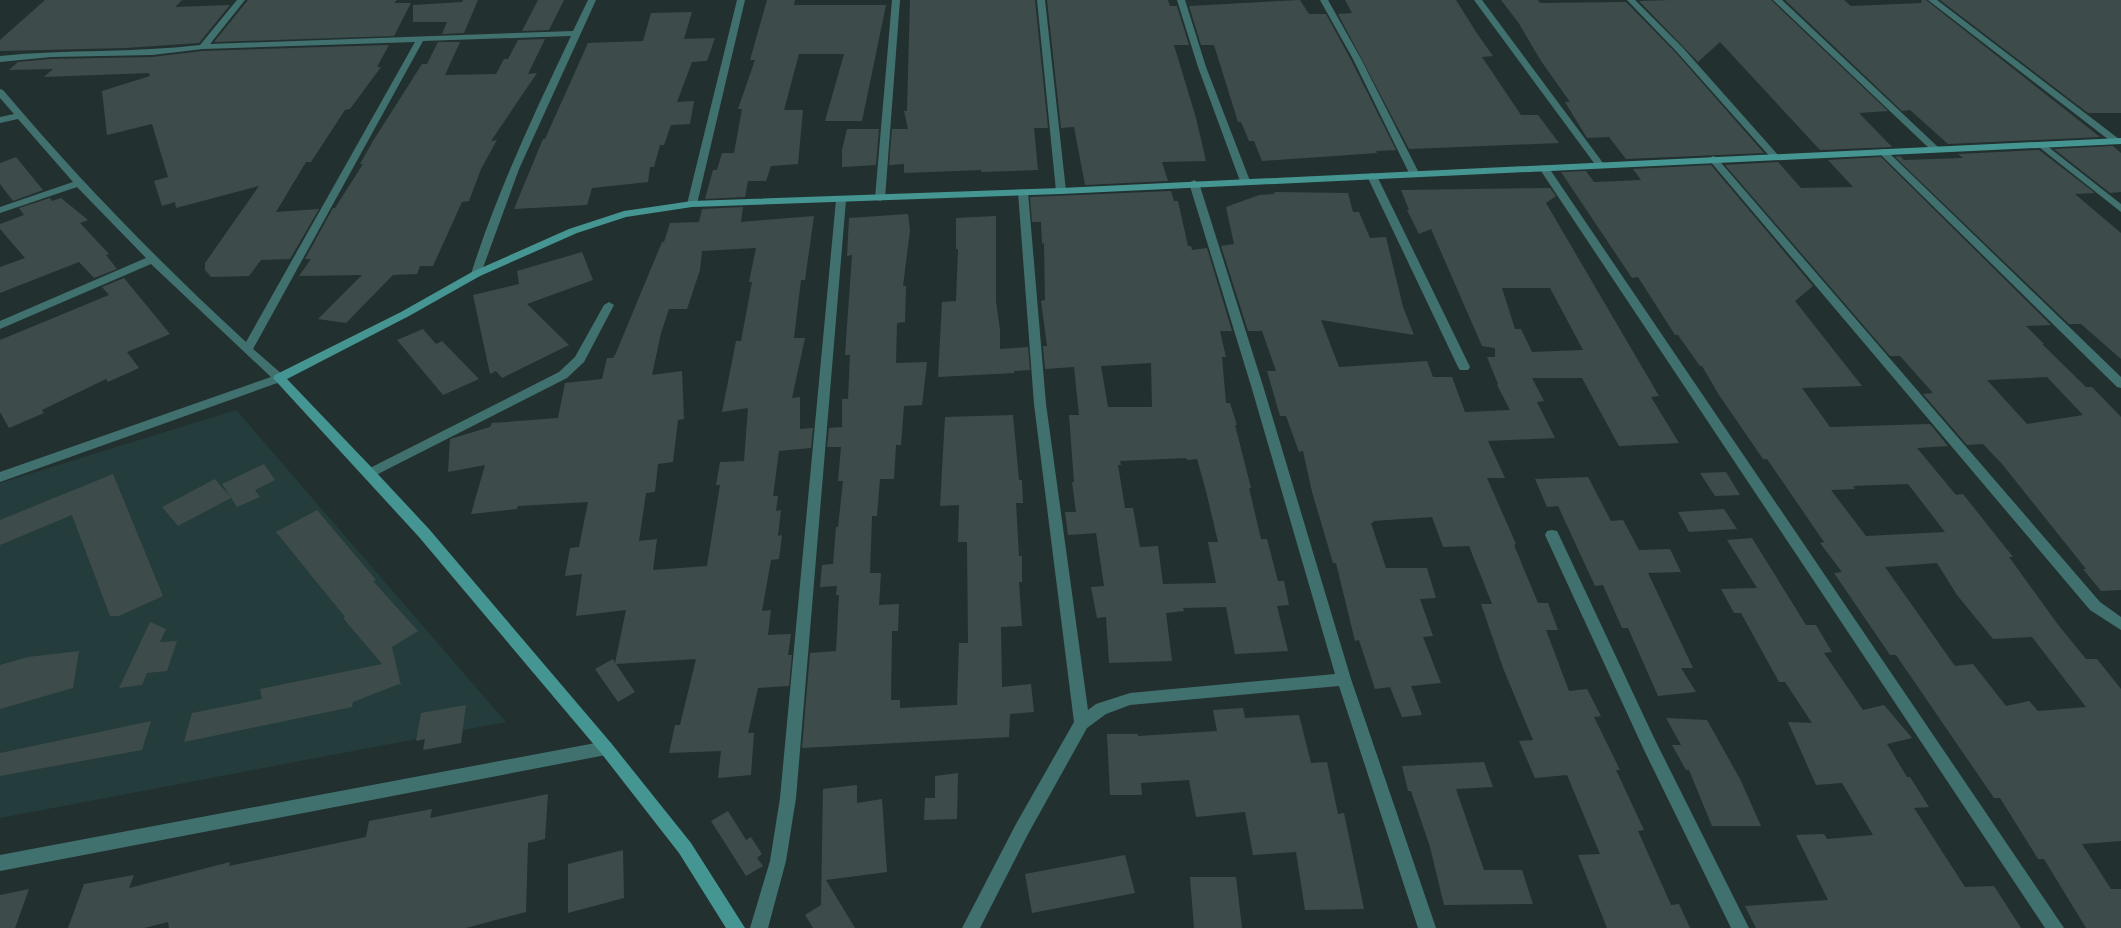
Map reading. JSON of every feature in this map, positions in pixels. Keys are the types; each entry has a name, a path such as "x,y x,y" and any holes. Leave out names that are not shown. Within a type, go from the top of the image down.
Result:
{"main road":[{"path":"734,928 684,848 646,796 424,532 279,378 405,314 476,274 598,221 624,214 692,204 1061,191 2119,141"}],"street":[{"path":"204,47 241,0"},
{"path":"476,274 485,242 513,170 592,0"},
{"path":"692,204 741,0"},
{"path":"880,198 896,0"},
{"path":"1041,0 1061,191"},
{"path":"1181,0 1202,67 1245,181"},
{"path":"1324,0 1357,59 1414,173"},
{"path":"1478,0 1600,165"},
{"path":"1631,0 1680,50 1775,157"},
{"path":"1777,0 1935,149"},
{"path":"1932,0 2119,141"},
{"path":"0,59 32,56 177,51 204,47 577,33"},
{"path":"247,350 421,38"},
{"path":"0,92 78,183 247,350 279,378 0,477"},
{"path":"0,120 19,116"},
{"path":"2042,145 2121,209"},
{"path":"1882,152 2121,384"},
{"path":"1713,159 2095,606 2121,624"},
{"path":"1544,168 2055,928"},
{"path":"1372,176 1464,367"},
{"path":"0,210 78,183"},
{"path":"1194,184 1258,389 1344,679 1427,928"},
{"path":"1023,192 1040,404 1082,723"},
{"path":"759,928 778,861 788,798 841,200"},
{"path":"0,325 154,259"},
{"path":"370,473 564,375 580,359 609,305"},
{"path":"1552,535 1649,745 1740,928"},
{"path":"971,928 1022,828 1082,723 1101,709 1130,699 1344,679"},
{"path":"0,863 606,748"}],"shaded area":[{"path":"236,410 506,722 0,818 0,483"}],"building":[{"path":"45,0 182,0 175,7 230,5 199,43 125,48 0,51 0,40"},
{"path":"248,0 397,0 394,3 411,3 394,36 214,42"},
{"path":"463,0 478,0 464,33 442,34 447,22 413,22 413,5 462,2"},
{"path":"538,0 564,0 549,30 522,31"},
{"path":"767,0 795,0 794,5 886,5 862,121 825,121 844,54 799,54 784,110 803,110 798,164 771,166 766,181 748,181 745,197 705,199 713,170 717,170 722,153 734,153 742,109 738,109 755,60 750,60"},
{"path":"910,0 1035,0 1048,128 1034,128 1038,170 904,173 904,164 889,165 892,129 908,129 904,111 907,111"},
{"path":"1047,0 1168,0 1170,6 1177,6 1189,45 1174,45 1196,118 1206,161 1162,162 1168,181 1085,185 1074,127 1061,128"},
{"path":"1300,0 1309,14 1326,14 1396,150 1262,161 1254,141 1249,141 1241,122 1238,122 1214,45 1201,45 1189,6"},
{"path":"1345,0 1456,0 1493,56 1482,57 1521,115 1538,115 1559,143 1409,149 1338,14 1352,13"},
{"path":"1501,0 1538,0 1540,3 1626,2 1676,53 1764,153 1626,159 1609,137 1587,138 1565,102 1570,102 1541,61 1518,22"},
{"path":"1771,0 1888,111 1859,113 1892,147 1820,150 1720,42 1698,62 1639,1"},
{"path":"1785,0 1844,0 1851,6 1921,3 1922,0 1926,0 2100,137 1948,144 1910,110 1902,111"},
{"path":"1940,0 2121,0 2121,113 2088,113"},
{"path":"692,12 684,39 715,38 707,61 692,62 677,102 694,101 690,124 671,125 664,145 660,145 654,167 650,167 648,182 592,188 587,205 514,209 543,139 545,139 588,43 643,41 651,13"},
{"path":"545,39 528,74 537,73 491,141 497,140 481,169 469,201 462,202 433,266 420,266 417,274 393,275 346,323 318,319 362,275 299,276 311,259 305,259 333,208 335,208 363,164 360,164 373,141 422,64 427,64 438,42 460,42 445,75 496,74 504,59 508,59 518,40"},
{"path":"389,45 377,67 381,67 350,109 345,110 311,162 306,162 276,212 319,209 290,259 261,260 249,276 211,277 205,270 205,263 259,186 176,208 175,202 162,206 154,181 168,177 152,124 107,135 102,91 150,76 149,73 44,77 53,69 9,70 18,62 51,59 152,57 203,51"},
{"path":"847,129 879,129 876,165 842,167 842,150"},
{"path":"2113,146 2121,153 2121,192 2110,193 2054,149"},
{"path":"2039,150 2095,193 2075,194 2121,233 2121,359 2081,324 2069,324 1895,157 1900,156 1904,160 1963,158 1958,154"},
{"path":"16,157 43,190 13,201 0,184 0,163"},
{"path":"1881,157 2051,325 2026,326 2086,387 2092,387 2121,417 2121,590 2101,591 2083,569 2086,569 2002,464 1983,444 1967,445 1923,394 1933,393 1900,356 1890,356 1725,165 1778,162 1801,188 1853,187 1828,160","holes":["2047,377 2083,415 2027,424 1987,380"]},
{"path":"1711,165 1813,286 1795,301 1862,386 1802,388 1830,427 1930,424 1948,446 1917,448 1956,495 1963,494 2013,557 2009,557 2059,626 2086,659 2097,659 2121,689 2121,841 2082,844 2111,889 2121,889 2121,928 2086,928 2044,859 2038,859 2000,798 1994,798 1896,655 1890,655 1834,573 1842,572 1820,543 1824,542 1767,459 1763,459 1719,395 1702,366 1700,366 1678,335 1675,335 1638,277 1632,278 1561,172 1586,171 1594,182 1641,180 1633,169","holes":["1908,484 1945,532 1866,536 1831,490 1855,489 1853,486","1937,563 1957,595 1993,639 2032,637 2086,707 2038,711 2029,701 2006,706 1973,664 1955,666 1885,567"]},
{"path":"1550,188 1556,196 1546,203 1659,396 1651,397 1679,443 1619,446 1582,378 1532,378 1544,401 1537,402 1555,438 1488,441 1505,478 1487,478 1516,544 1514,545 1538,603 1548,603 1558,630 1546,630 1569,691 1587,689 1601,716 1594,717 1620,770 1616,770 1644,830 1638,831 1671,905 1679,904 1690,928 1607,928 1578,855 1600,854 1567,775 1535,778 1519,741 1533,740 1503,668 1481,604 1492,604 1469,546 1443,547 1432,517 1373,521 1371,523 1386,568 1427,568 1436,598 1420,599 1433,636 1423,637 1441,683 1411,686 1422,715 1402,717 1390,687 1375,689 1359,640 1355,641 1336,563 1333,563 1312,492 1303,451 1299,452 1286,416 1280,416 1267,371 1276,371 1262,331 1248,331 1221,246 1234,244 1226,207 1259,195 1275,194 1274,192 1348,193 1353,212 1359,212 1370,238 1386,237 1403,307 1414,335 1321,320 1339,367 1427,361 1433,377 1452,377 1465,412 1510,410 1497,385 1487,357 1495,357 1495,348 1482,346 1431,229 1419,234 1407,210 1409,210 1401,190","holes":["1502,288 1550,288 1583,350 1532,352 1521,329 1515,329"]},
{"path":"1171,191 1174,201 1178,201 1188,246 1191,246 1192,250 1207,248 1232,331 1220,331 1226,357 1222,357 1226,403 1230,403 1237,425 1235,425 1251,488 1249,488 1261,539 1267,539 1278,581 1284,581 1289,605 1277,606 1288,651 1235,654 1226,607 1183,608 1184,611 1166,613 1172,661 1109,663 1106,617 1097,618 1091,587 1104,586 1096,533 1068,535 1065,512 1076,512 1072,482 1074,482 1069,415 1079,415 1074,367 1045,369 1043,346 1047,346 1041,301 1045,300 1044,243 1042,244 1041,222 1032,222 1030,197","holes":["1151,363 1152,407 1108,407 1101,366","1186,458 1187,460 1197,459 1206,491 1218,542 1208,542 1216,583 1163,584 1158,546 1140,547 1133,508 1125,508 1118,465 1121,465 1120,461"]},
{"path":"50,198 52,201 61,198 88,220 80,223 109,254 106,255 117,269 94,278 79,262 0,293 0,267 25,258 0,229 0,224 24,215 19,208"},
{"path":"743,207 741,222 814,216 805,280 801,280 794,338 805,338 792,398 800,397 800,429 813,428 811,448 779,451 773,496 778,496 776,511 781,510 778,536 782,535 779,559 771,560 762,611 771,610 768,635 791,634 788,655 792,655 789,686 758,688 748,733 754,733 751,775 718,778 721,751 669,753 675,725 680,725 696,659 616,664 635,692 618,702 595,669 613,659 615,663 626,610 576,616 582,574 565,576 570,548 579,547 588,502 518,506 517,509 471,514 485,465 448,472 450,439 490,427 492,423 558,418 565,383 602,379 607,358 613,358 616,353 662,242 664,242 670,223 699,222 702,209","holes":["756,248 749,282 752,282 741,341 736,341 722,412 748,408 744,461 720,462 716,485 720,485 707,566 653,570 657,539 639,541 646,493 655,492 658,464 673,462 678,420 684,419 682,371 652,375 661,333 669,309 687,309 700,270 702,251"]},
{"path":"908,214 910,230 903,286 906,286 905,322 897,323 896,363 927,362 922,405 904,406 901,445 896,445 894,479 880,479 877,516 872,516 870,573 881,573 879,605 899,604 898,631 892,631 891,700 900,700 900,708 957,705 959,643 968,643 967,542 958,542 959,505 940,506 945,417 1013,415 1019,480 1022,480 1023,503 1016,503 1019,556 1022,556 1022,582 1019,582 1022,626 1001,627 1002,687 1031,684 1034,712 1010,714 1009,737 802,748 810,653 836,651 839,595 836,595 837,586 820,587 822,565 833,564 843,481 838,481 841,447 827,447 829,428 842,427 842,399 848,399 850,355 845,355 852,255 847,256 849,218"},
{"path":"996,216 996,301 1000,330 1000,349 1028,347 1030,370 1014,371 1014,373 938,377 942,302 956,301 958,249 956,249 956,218"},
{"path":"582,252 593,280 527,304 569,345 502,378 496,371 490,374 473,295 519,284 517,271"},
{"path":"124,278 170,334 127,352 139,368 108,382 106,379 42,410 44,413 9,428 0,412 0,340 109,295 102,287"},
{"path":"423,329 436,344 442,341 479,379 443,395 397,340"},
{"path":"264,464 275,480 255,490 260,497 237,507 222,484"},
{"path":"1726,472 1740,495 1715,496 1700,473"},
{"path":"113,474 163,596 119,616 110,616 72,515 0,545 0,520"},
{"path":"1588,477 1611,521 1623,520 1639,550 1670,549 1681,572 1648,573 1693,668 1681,668 1696,692 1658,696 1628,628 1622,628 1603,585 1595,586 1558,506 1547,507 1535,479"},
{"path":"215,479 231,498 178,526 162,507"},
{"path":"1724,509 1737,529 1689,532 1678,512"},
{"path":"317,510 376,580 373,581 418,631 392,647 401,686 399,684 353,702 352,707 184,742 192,713 262,699 260,689 382,664 343,618 345,617 276,532"},
{"path":"1752,538 1806,625 1816,625 1832,652 1824,653 1863,710 1884,705 1912,738 1887,744 1907,777 1910,777 1929,807 1914,808 1965,887 1994,886 2021,928 1756,928 1745,906 1828,900 1796,835 1824,834 1827,839 1873,835 1842,783 1816,785 1788,722 1812,723 1785,682 1779,682 1741,613 1734,613 1721,589 1757,588 1727,540"},
{"path":"150,622 166,629 160,642 177,641 167,671 147,673 142,685 119,688"},
{"path":"79,651 73,688 0,709 0,665 28,657"},
{"path":"466,705 461,743 423,750 425,739 416,741 421,713"},
{"path":"1243,708 1245,718 1299,715 1311,763 1327,762 1338,814 1344,813 1364,909 1305,910 1296,852 1253,855 1245,812 1196,817 1189,780 1141,783 1142,795 1110,795 1107,734 1138,734 1138,736 1217,731 1213,710"},
{"path":"1666,718 1707,720 1740,779 1761,826 1712,826 1689,770 1686,770 1672,745 1681,745"},
{"path":"151,721 142,750 0,776 0,753"},
{"path":"1484,762 1493,787 1456,789 1484,870 1522,870 1533,904 1444,905 1430,847 1411,791 1408,791 1402,766"},
{"path":"958,773 957,819 924,820 925,798 935,798 935,776"},
{"path":"857,785 857,803 882,799 887,872 826,880 855,928 813,928 805,915 821,905 823,789"},
{"path":"548,794 545,839 528,843 526,912 466,928 169,928 168,922 144,928 68,928 84,884 134,875 129,888 230,862 229,866 366,837 369,821 432,809 430,818"},
{"path":"728,811 746,840 751,837 762,854 757,858 763,866 746,876 711,821"},
{"path":"623,850 624,898 568,913 568,864"},
{"path":"1125,855 1135,893 1032,913 1025,874"},
{"path":"1190,877 1236,877 1242,928 1194,928"},
{"path":"29,889 15,928 0,928 0,895"}]}
